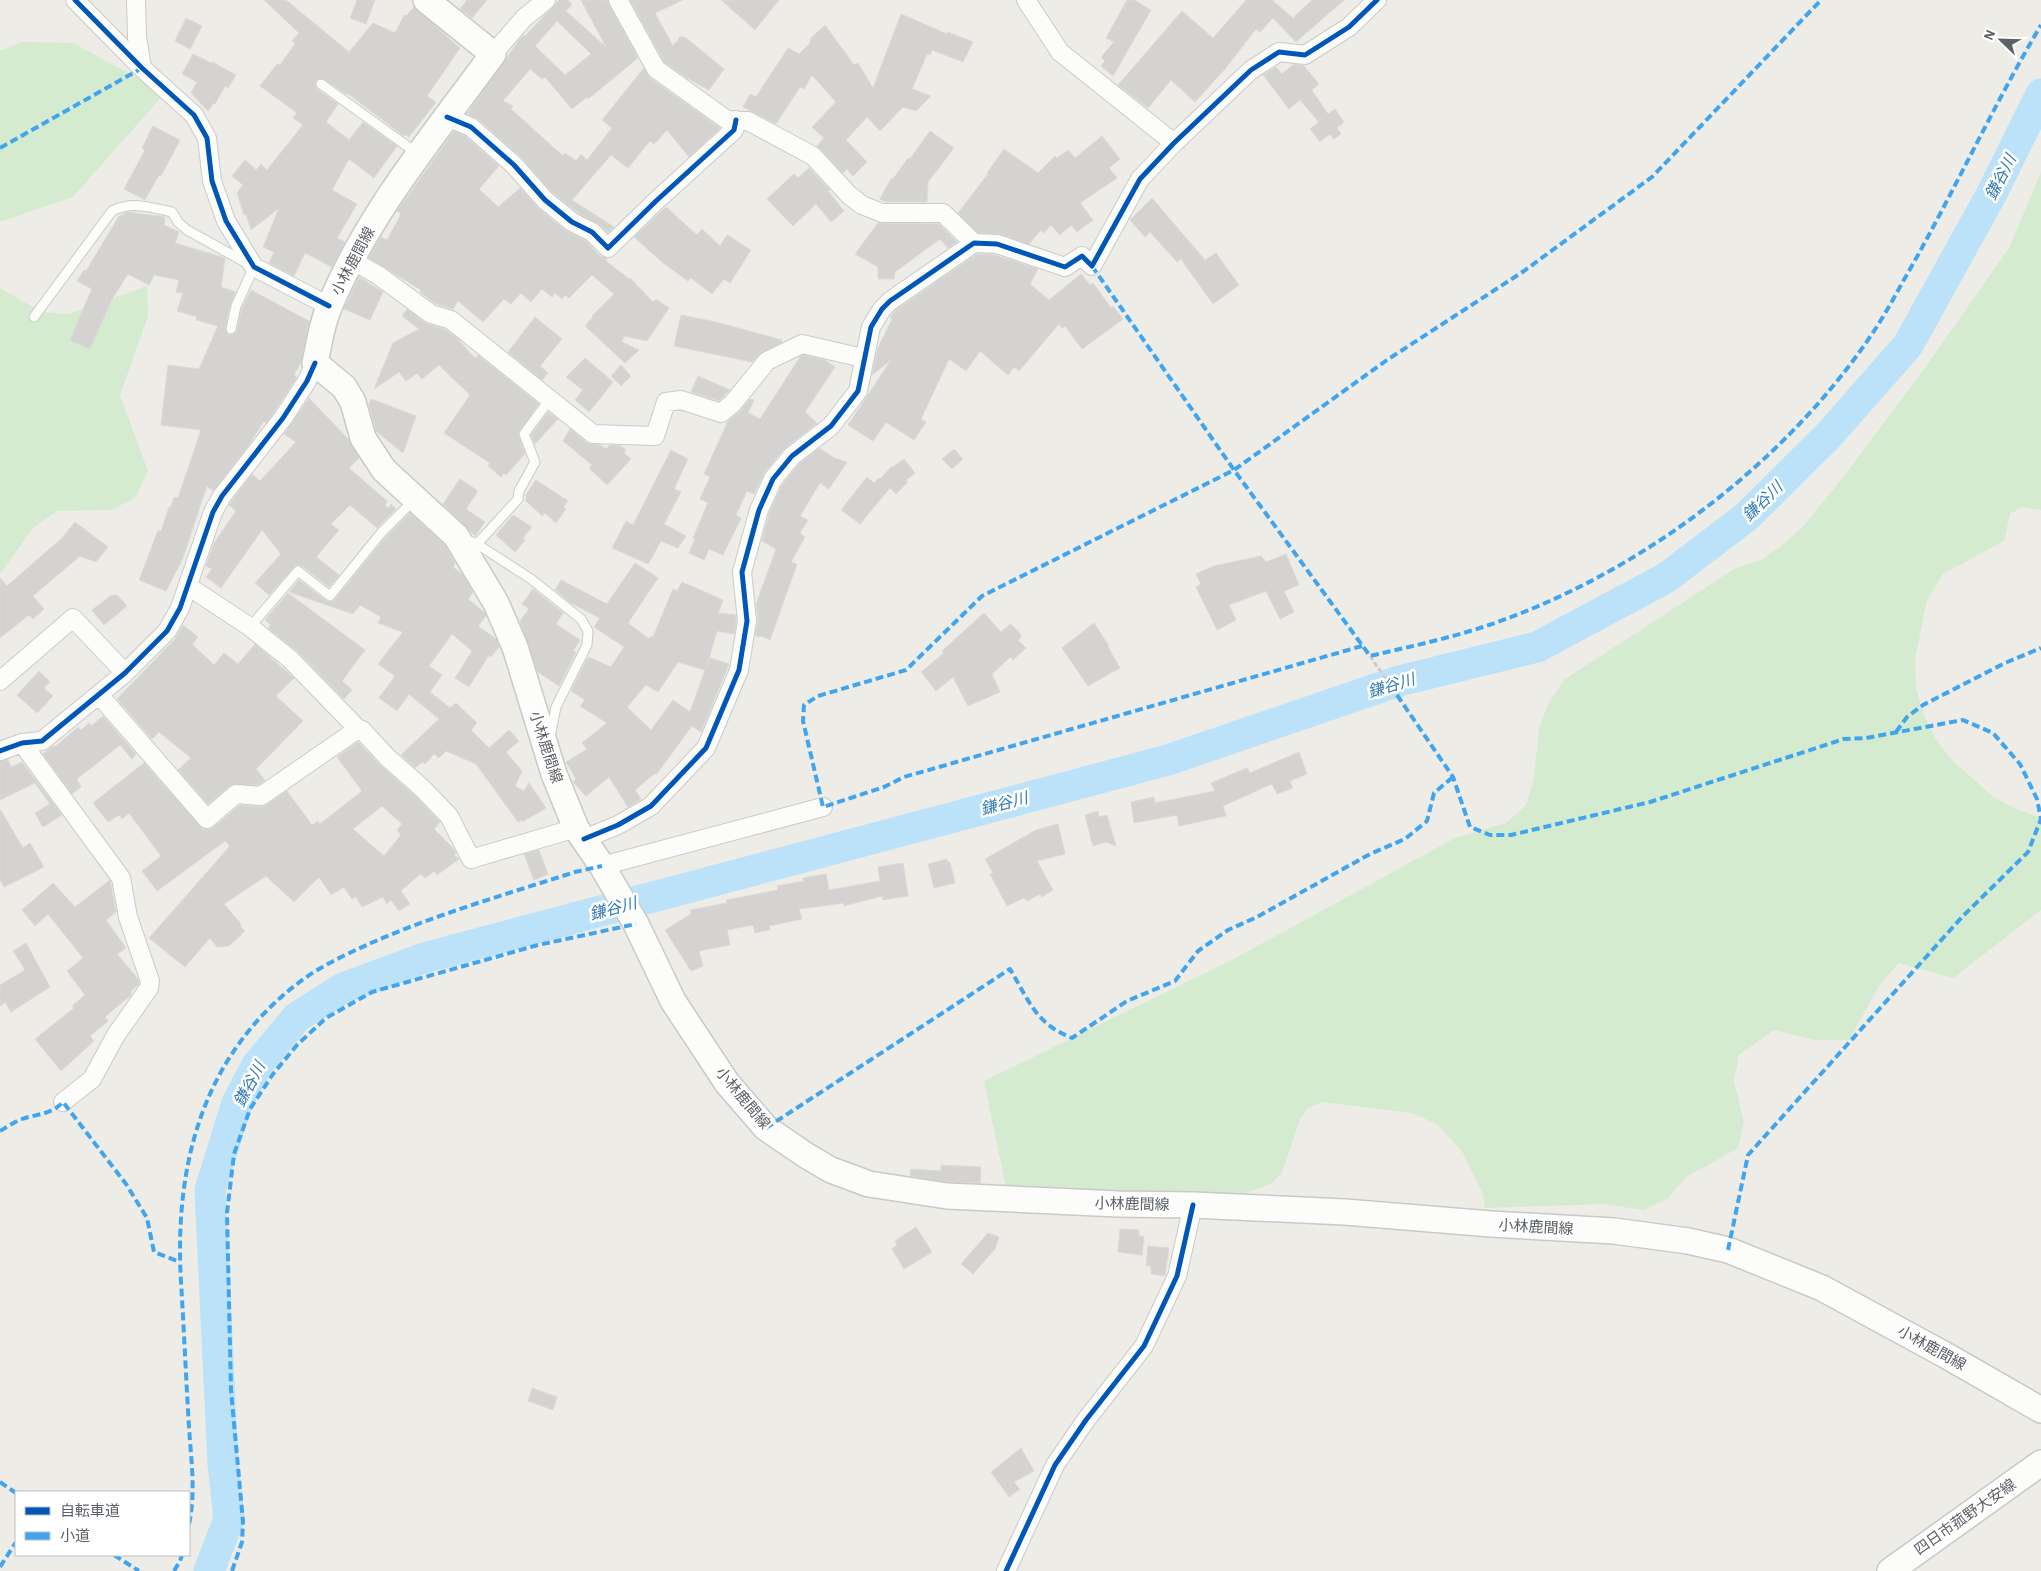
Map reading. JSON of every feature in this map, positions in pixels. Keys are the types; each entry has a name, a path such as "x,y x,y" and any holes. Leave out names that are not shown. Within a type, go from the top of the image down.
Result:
{"main road":[{"path":"426,0 492,54"},
{"name":"小林鹿間線","path":"492,54 388,197 352,260 329,306 315,363 344,387 353,402 363,438 384,470 415,499 467,540 515,647 546,752 580,833 632,917 673,1001 727,1083 766,1128 830,1170 869,1184 947,1196 1108,1204 1192,1205 1345,1212 1491,1224 1614,1231 1688,1241 1728,1250 1822,1288 1939,1351 2041,1410"},
{"name":"四日市菰野大安線","path":"1890,1571 2041,1463"}],"street":[{"path":"76,0 142,68 194,115 207,138 212,181 226,222 254,267 329,306"},
{"path":"136,0 137,37 142,68"},
{"path":"492,54 524,18 546,0"},
{"path":"618,0 656,69 727,120 748,121 813,156 849,195 862,205 882,213 943,213 974,243"},
{"path":"1026,0 1060,52 1174,143"},
{"path":"188,586 250,626 290,658 358,729 362,730 388,758 422,788 449,816 470,859 539,837 580,833 618,825 651,806 706,748 739,670 747,621 742,572 759,510 774,479 792,456 832,426 858,391 870,327 882,309 890,301 974,243 997,244 1065,267 1082,256 1092,266 1140,179 1174,143 1251,70 1279,52 1305,55 1350,27 1377,0"},
{"path":"447,118 471,127 514,165 545,200 572,222 592,232 608,248 734,130 736,120"},
{"path":"352,260 378,275 431,314 451,320 593,434 655,436 666,402 681,400 721,413 733,402 767,361 802,344 863,358"},
{"path":"0,752 22,743 42,741 100,696 166,631 180,608 213,512 222,496 283,418 307,382 315,363"},
{"path":"0,681 73,618 125,673"},
{"path":"100,696 207,819 236,794 260,796 358,729"},
{"path":"22,743 121,878 128,917 150,981 150,988 116,1035 92,1079 63,1102"},
{"path":"604,870 823,807"},
{"path":"1006,1571 1055,1465 1086,1420 1144,1346 1177,1276 1192,1205"}],"lane":[{"path":"322,84 418,154"},
{"path":"34,318 112,211 122,206 134,204 172,212 178,222 187,230 254,267 236,306 231,329"},
{"path":"546,752 556,707 587,645 588,631 581,619 531,580 467,540 518,499 519,491 535,462 524,434 550,399"},
{"path":"250,626 298,571 330,596 381,533 415,499"}],"path":[{"path":"1370,656 1397,695"}],"green space":[{"path":"22,42 73,43 165,93 73,197 0,222 0,51"},
{"path":"2041,172 2041,510 2022,507 2010,514 2004,541 1943,574 1927,600 1915,660 1916,688 1923,713 1935,738 1951,759 1992,796 2014,808 2041,818 2041,910 1953,978 1899,963 1879,986 1849,1040 1815,1040 1774,1030 1739,1055 1734,1081 1744,1122 1738,1148 1686,1177 1668,1198 1644,1210 1603,1204 1485,1208 1483,1194 1463,1153 1437,1124 1412,1113 1322,1102 1308,1108 1300,1119 1282,1173 1272,1183 1244,1194 1006,1188 984,1081 1230,961 1455,838 1506,823 1526,805 1534,779 1539,728 1549,702 1564,680 1734,569 1761,560 1783,545 1804,525 1841,480 1927,365 2009,248"},
{"path":"147,286 148,316 120,395 148,471 135,498 111,510 57,511 33,528 0,574 0,288 41,312 68,314"}],"building":[{"path":"264,0 286,0 349,52 373,23 395,33 404,15 406,16 414,7 460,48 427,96 436,102 409,137 405,134 404,136 347,93 324,79 316,80 317,89 338,104 326,122 349,140 363,122 397,146 374,178 349,159 332,190 357,204 337,238 345,242 332,267 305,253 294,276 269,263 274,252 263,247 279,208 251,230 237,193 243,185 232,176 245,160 256,170 261,164 267,170 303,125 293,118 297,113 260,86 277,64 280,65 295,44 292,41 299,33"},
{"path":"357,0 375,0 366,24 350,18"},
{"path":"467,0 487,0 472,18 460,9"},
{"path":"559,0 567,0 572,4 566,11 606,47 581,0 607,0 638,58 588,99 587,97 572,109 545,77 542,79 530,69 503,101 513,106 511,109 563,156 565,153 576,161 581,154 587,160 612,128 602,120 644,68 650,78 720,128 689,157 667,130 654,144 650,141 628,168 611,155 572,200 614,227 608,233 599,224 578,213 552,192 521,157 478,119 467,114 520,39","holes":["557,21 591,54 565,75 535,46"]},
{"path":"630,0 683,0 655,13 673,46 680,37 685,37 724,69 709,90 664,62"},
{"path":"721,0 779,0 755,30"},
{"path":"1127,0 1134,0 1151,10 1113,76 1101,66 1105,61 1101,57 1114,42 1106,38"},
{"path":"1246,0 1272,0 1293,18 1312,0 1344,0 1296,42 1273,18 1260,32 1256,29 1225,69 1195,102 1171,80 1148,108 1118,85 1182,11 1213,38"},
{"path":"901,14 947,34 948,32 973,42 963,62 932,50 930,55 927,54 912,89 931,96 916,111 903,107 880,131 867,117 846,140 867,162 853,176 847,169 843,173 817,146 824,138 812,127 836,102 812,75 804,89 800,87 776,124 743,107 750,94 756,97 788,48 799,54 810,43 811,38 825,25 854,65 858,63 873,88"},
{"path":"186,18 202,26 190,49 175,41"},
{"path":"193,54 236,75 228,88 225,86 215,104 208,111 191,93 197,82 182,74"},
{"path":"1294,64 1304,66 1319,84 1312,90 1328,114 1335,109 1344,122 1337,128 1341,134 1334,139 1330,134 1320,142 1310,129 1319,122 1300,100 1289,109 1263,75 1276,67 1282,74"},
{"path":"153,126 180,140 161,176 159,175 145,200 124,189 145,150 142,148"},
{"path":"454,131 465,136 499,166 479,189 498,207 520,188 538,208 565,230 586,241 600,256 607,258 606,261 630,278 653,302 656,299 669,308 647,341 624,336 622,342 639,350 625,363 585,326 592,316 614,294 592,275 569,298 565,295 562,299 555,293 552,297 542,289 531,302 521,293 511,304 504,299 483,322 458,301 453,309 436,304 420,292 421,290 369,258 381,237 387,240 401,214 397,211"},
{"path":"930,131 954,148 928,182 927,202 886,202 880,199 891,179 893,179 908,158 910,159"},
{"path":"1102,136 1120,159 1109,168 1117,178 1080,203 1093,220 1077,232 1071,225 1060,235 1051,225 1044,233 1041,230 1029,244 1000,234 978,233 958,213 988,174 1004,149 1038,173 1055,156 1057,158 1068,150 1075,158"},
{"path":"809,168 830,190 828,191 844,211 831,222 816,204 793,226 767,199 794,174 798,178"},
{"path":"1152,198 1205,260 1216,253 1239,285 1213,304 1181,259 1177,262 1150,232 1145,237 1130,220"},
{"path":"666,207 697,235 702,229 720,246 727,235 751,250 730,283 724,279 712,294 691,278 688,281 663,263 634,237"},
{"path":"128,212 165,217 164,225 179,232 175,243 225,258 221,287 236,292 230,305 225,328 227,334 232,335 236,333 242,308 251,290 309,321 301,362 294,375 297,377 266,423 264,421 250,443 213,491 207,486 183,558 166,591 139,580 158,531 161,531 169,507 171,507 174,497 178,498 201,430 161,425 168,365 199,369 218,326 196,320 197,317 177,311 183,293 176,292 179,280 154,275 149,285 128,274 112,299 90,349 70,340 92,289 77,281 84,270 86,271 119,216"},
{"path":"878,223 939,224 957,242 948,248 940,239 895,272 894,279 878,279 878,267 855,254"},
{"path":"977,254 995,255 1038,269 1030,284 1049,300 1081,274 1090,285 1093,283 1111,308 1113,306 1123,319 1082,349 1065,326 1062,328 1059,324 1019,371 1014,367 1008,375 980,351 966,371 949,359 921,419 926,422 914,440 886,422 873,441 848,425 891,360 872,375 878,348 892,319 890,317 897,309"},
{"path":"359,277 383,292 370,320 344,309"},
{"path":"407,309 425,323 446,330 457,338 476,358 478,355 539,404 518,433 525,454 506,475 504,473 501,477 488,466 490,463 444,433 470,395 439,365 422,379 417,373 406,381 399,372 374,389 393,343 419,329 402,316"},
{"path":"681,315 716,322 782,340 781,343 762,352 752,362 674,346"},
{"path":"535,317 562,339 540,366 548,373 542,380 508,352"},
{"path":"803,355 825,360 835,367 805,412 817,423 784,449 765,472 754,494 747,491 736,515 741,518 723,555 709,549 704,560 689,553 695,539 693,538 708,503 700,499 710,477 704,474 728,421 750,399 754,400 748,413 760,419"},
{"path":"585,358 613,382 589,412 575,400 583,390 566,377"},
{"path":"621,365 631,376 621,386 611,376"},
{"path":"698,376 730,390 719,401 691,392"},
{"path":"309,398 348,439 359,458 349,468 387,501 385,506 389,508 391,504 396,509 377,528 350,505 331,524 339,530 316,557 339,575 329,587 302,566 296,565 269,595 255,583 281,554 262,530 221,588 206,577 212,569 206,566 214,543 236,511 229,505 252,474 260,481 296,442 284,434"},
{"path":"371,399 416,416 403,453 376,431 369,404"},
{"path":"548,412 558,419 535,444 531,435"},
{"path":"570,429 587,443 600,445 606,449 610,445 621,446 626,450 624,453 631,459 607,485 589,468 592,465 563,441"},
{"path":"819,448 834,458 847,462 829,489 820,483 800,516 808,520 800,533 805,537 791,562 797,564 770,640 755,635 758,620 756,604 776,549 762,541 769,514 782,485 799,464"},
{"path":"954,449 963,459 952,469 942,459"},
{"path":"671,450 688,459 674,489 681,492 664,524 686,536 678,548 661,541 648,564 612,548 626,521 633,525"},
{"path":"904,459 915,473 906,480 908,482 896,494 890,488 860,524 841,510 867,477 874,483 892,466"},
{"path":"460,479 478,491 466,509 485,522 475,536 443,504"},
{"path":"536,480 568,501 563,507 566,509 556,523 545,513 542,516 525,500 527,498 525,496"},
{"path":"410,513 445,545 455,563 453,567 463,575 473,592 468,599 485,613 486,616 478,626 496,639 499,647 491,657 489,655 469,687 455,678 472,651 452,634 429,666 442,675 430,692 450,708 456,703 477,723 471,730 489,748 509,730 519,741 506,752 522,771 515,786 524,791 529,783 546,808 522,822 521,820 518,822 476,764 446,751 439,758 434,754 425,764 422,762 415,768 401,755 439,719 409,694 397,711 379,698 395,676 378,664 403,632 378,623 381,617 360,605 353,614 289,592 299,580 326,601 333,602 386,537"},
{"path":"513,515 532,527 523,538 525,540 515,552 496,535"},
{"path":"75,522 108,547 96,562 80,556 33,596 44,609 33,619 29,615 0,638 0,578 7,586 62,538"},
{"path":"1286,554 1299,585 1284,591 1294,612 1280,619 1266,591 1229,605 1236,620 1217,630 1196,587 1201,584 1196,574 1214,566 1261,556 1266,562"},
{"path":"635,563 658,578 628,623 649,639 651,636 653,637 673,589 677,591 682,582 723,600 718,613 736,615 734,634 717,631 707,666 710,658 729,664 701,732 692,726 656,775 655,773 635,790 641,799 628,807 609,777 586,796 573,782 576,779 566,762 587,749 582,743 607,723 580,706 585,700 571,691 588,657 611,667 624,647 594,627 600,618 571,603 555,590 561,580 607,604","holes":["678,662 705,670 690,712 673,700 651,730 627,707 646,685 658,692"]},
{"path":"533,589 563,613 556,624 580,640 573,651 576,652 559,686 538,672 520,621 529,609 522,604"},
{"path":"288,593 365,650 342,681 352,690 344,699 298,652 268,628 271,625 265,620"},
{"path":"112,595 117,595 127,606 104,625 92,610"},
{"path":"984,613 1001,632 1010,624 1014,627 1022,636 1018,640 1026,648 1013,660 1010,657 992,674 1000,692 968,706 953,677 936,691 921,672 944,653 942,651"},
{"path":"1094,623 1120,668 1088,686 1062,648"},
{"path":"183,625 198,637 192,644 214,665 224,653 238,664 255,644 294,678 276,696 303,721 256,769 265,780 258,785 232,784 208,804 178,770 191,758 159,732 152,739 117,699 175,639"},
{"path":"39,671 50,682 44,688 53,696 37,713 17,695"},
{"path":"103,716 136,754 132,759 120,745 77,779 81,787 72,794 43,754 53,746 55,747 78,727 81,730 89,723 91,726"},
{"path":"358,742 440,822 434,829 453,848 456,853 454,855 459,859 437,875 434,871 426,878 420,874 401,891 410,904 399,911 391,900 387,904 383,897 362,907 356,897 352,899 344,887 331,895 319,877 294,902 266,876 224,904 245,931 229,946 217,947 210,938 185,967 149,938 230,846 225,841 157,891 142,871 161,856 129,813 122,819 119,815 108,822 93,803 144,763 203,829 214,827 240,805 260,807 287,791 312,825 318,821 320,824 362,791 337,757","holes":["382,806 402,824 397,830 401,835 384,856 353,829"]},
{"path":"1299,752 1307,774 1290,781 1293,788 1277,794 1272,784 1223,806 1226,816 1179,826 1177,815 1134,823 1131,802 1154,797 1155,803 1215,791 1211,783 1247,768 1250,773"},
{"path":"8,759 11,767 22,762 62,815 43,827 35,813 50,804 35,783 0,800 0,761"},
{"path":"0,809 23,848 30,843 44,867 4,887 0,880"},
{"path":"1098,811 1099,817 1107,815 1116,846 1106,842 1093,846 1085,815"},
{"path":"1058,824 1065,854 1037,861 1053,890 1042,897 1040,894 1027,901 1024,898 1007,906 990,874 993,873 985,859 1036,830"},
{"path":"539,850 548,874 534,880 524,854"},
{"path":"947,859 950,862 955,883 934,888 928,864"},
{"path":"903,863 908,896 883,900 882,896 844,906 844,903 799,909 802,919 769,926 770,930 755,933 753,925 727,930 730,945 699,951 703,966 691,971 665,930 691,914 690,910 727,903 726,900 778,890 777,886 804,881 803,878 826,874 829,890 880,881 878,867"},
{"path":"110,880 116,912 106,920 126,948 117,954 138,979 139,984 131,991 131,995 105,1017 108,1021 90,1036 94,1041 61,1071 35,1039 74,1008 72,1006 85,995 67,971 83,958 48,914 35,926 22,910 53,883 75,907"},
{"path":"26,943 50,987 11,1012 5,1002 0,1006 0,985 25,970 13,951"},
{"path":"941,1165 981,1167 980,1183 948,1182 910,1176 911,1169 941,1171"},
{"path":"916,1227 932,1252 904,1269 892,1249 897,1245 895,1241"},
{"path":"1120,1229 1139,1230 1139,1236 1144,1236 1142,1255 1118,1252"},
{"path":"988,1233 999,1237 995,1249 973,1274 961,1264"},
{"path":"1148,1246 1169,1248 1165,1276 1151,1274 1151,1266 1146,1266"},
{"path":"532,1388 557,1397 553,1410 528,1401"},
{"path":"1021,1448 1034,1471 1014,1482 1020,1489 1009,1497 991,1472"}],"waterway":[{"name":"鎌谷川","path":"209,1571 229,1519 223,1464 210,1190 237,1103 257,1065 297,1017 343,988 424,958 1168,760 1399,681 1537,647 1666,578 1746,517 1828,436 1908,345 1992,193 2041,94"}],"marked path":[{"path":"1362,646 904,777 884,787 823,807 803,721 804,705 818,696 906,670 982,596 1234,470 1387,360 1524,271 1652,177 1821,0"},
{"path":"1092,266 1234,470 1370,656 1441,639 1483,627 1540,605 1596,578 1650,547 1702,511 1751,470 1797,427 1838,380 1884,315 2041,25"},
{"path":"0,148 142,68"},
{"path":"1896,732 1907,717 1923,705 2005,663 2041,648"},
{"path":"1397,695 1453,777 1470,827 1490,835 1511,835 1650,802 1844,739 1866,738 1963,720 1993,733 2020,764 2037,799 2041,819"},
{"path":"766,1128 1010,969 1028,1001 1042,1018 1050,1026 1072,1038 1127,1001 1175,981 1198,951 1228,930 1257,917 1370,854 1405,839 1427,821 1434,793 1453,777"},
{"path":"1728,1250 1748,1155 1962,917 2028,852 2041,819"},
{"path":"190,1518 192,1476 180,1237 183,1194 191,1152 202,1112 220,1075 242,1039 270,1007 305,978 329,963 371,943 447,914 575,872 602,866"},
{"path":"232,1571 242,1542 243,1522 231,1390 227,1213 234,1154 250,1109 273,1074 297,1045 326,1018 372,992 538,945 636,924"},
{"path":"0,1131 22,1119 48,1112 63,1102 126,1184 147,1218 154,1252 180,1262"},
{"path":"0,1482 15,1492"},
{"path":"0,1567 15,1544"},
{"path":"116,1556 139,1571"},
{"path":"174,1571 182,1556"}],"cycle path":[{"path":"75,0 142,68 194,115 207,138 212,181 226,221 254,267 329,306"},
{"path":"584,839 618,825 651,806 706,748 739,670 747,621 742,572 759,510 773,479 792,456 831,426 858,391 871,327 882,309 890,301 974,243 997,244 1065,267 1082,256 1092,266 1140,179 1174,143 1251,70 1279,52 1305,55 1349,27 1377,0"},
{"path":"447,117 471,127 514,165 545,200 572,222 592,232 608,248 734,130 736,120"},
{"path":"0,751 22,743 42,741 125,673 167,631 180,608 213,512 222,496 283,418 307,381 315,363"},
{"path":"1006,1571 1055,1465 1086,1420 1144,1346 1177,1276 1193,1205"}]}
